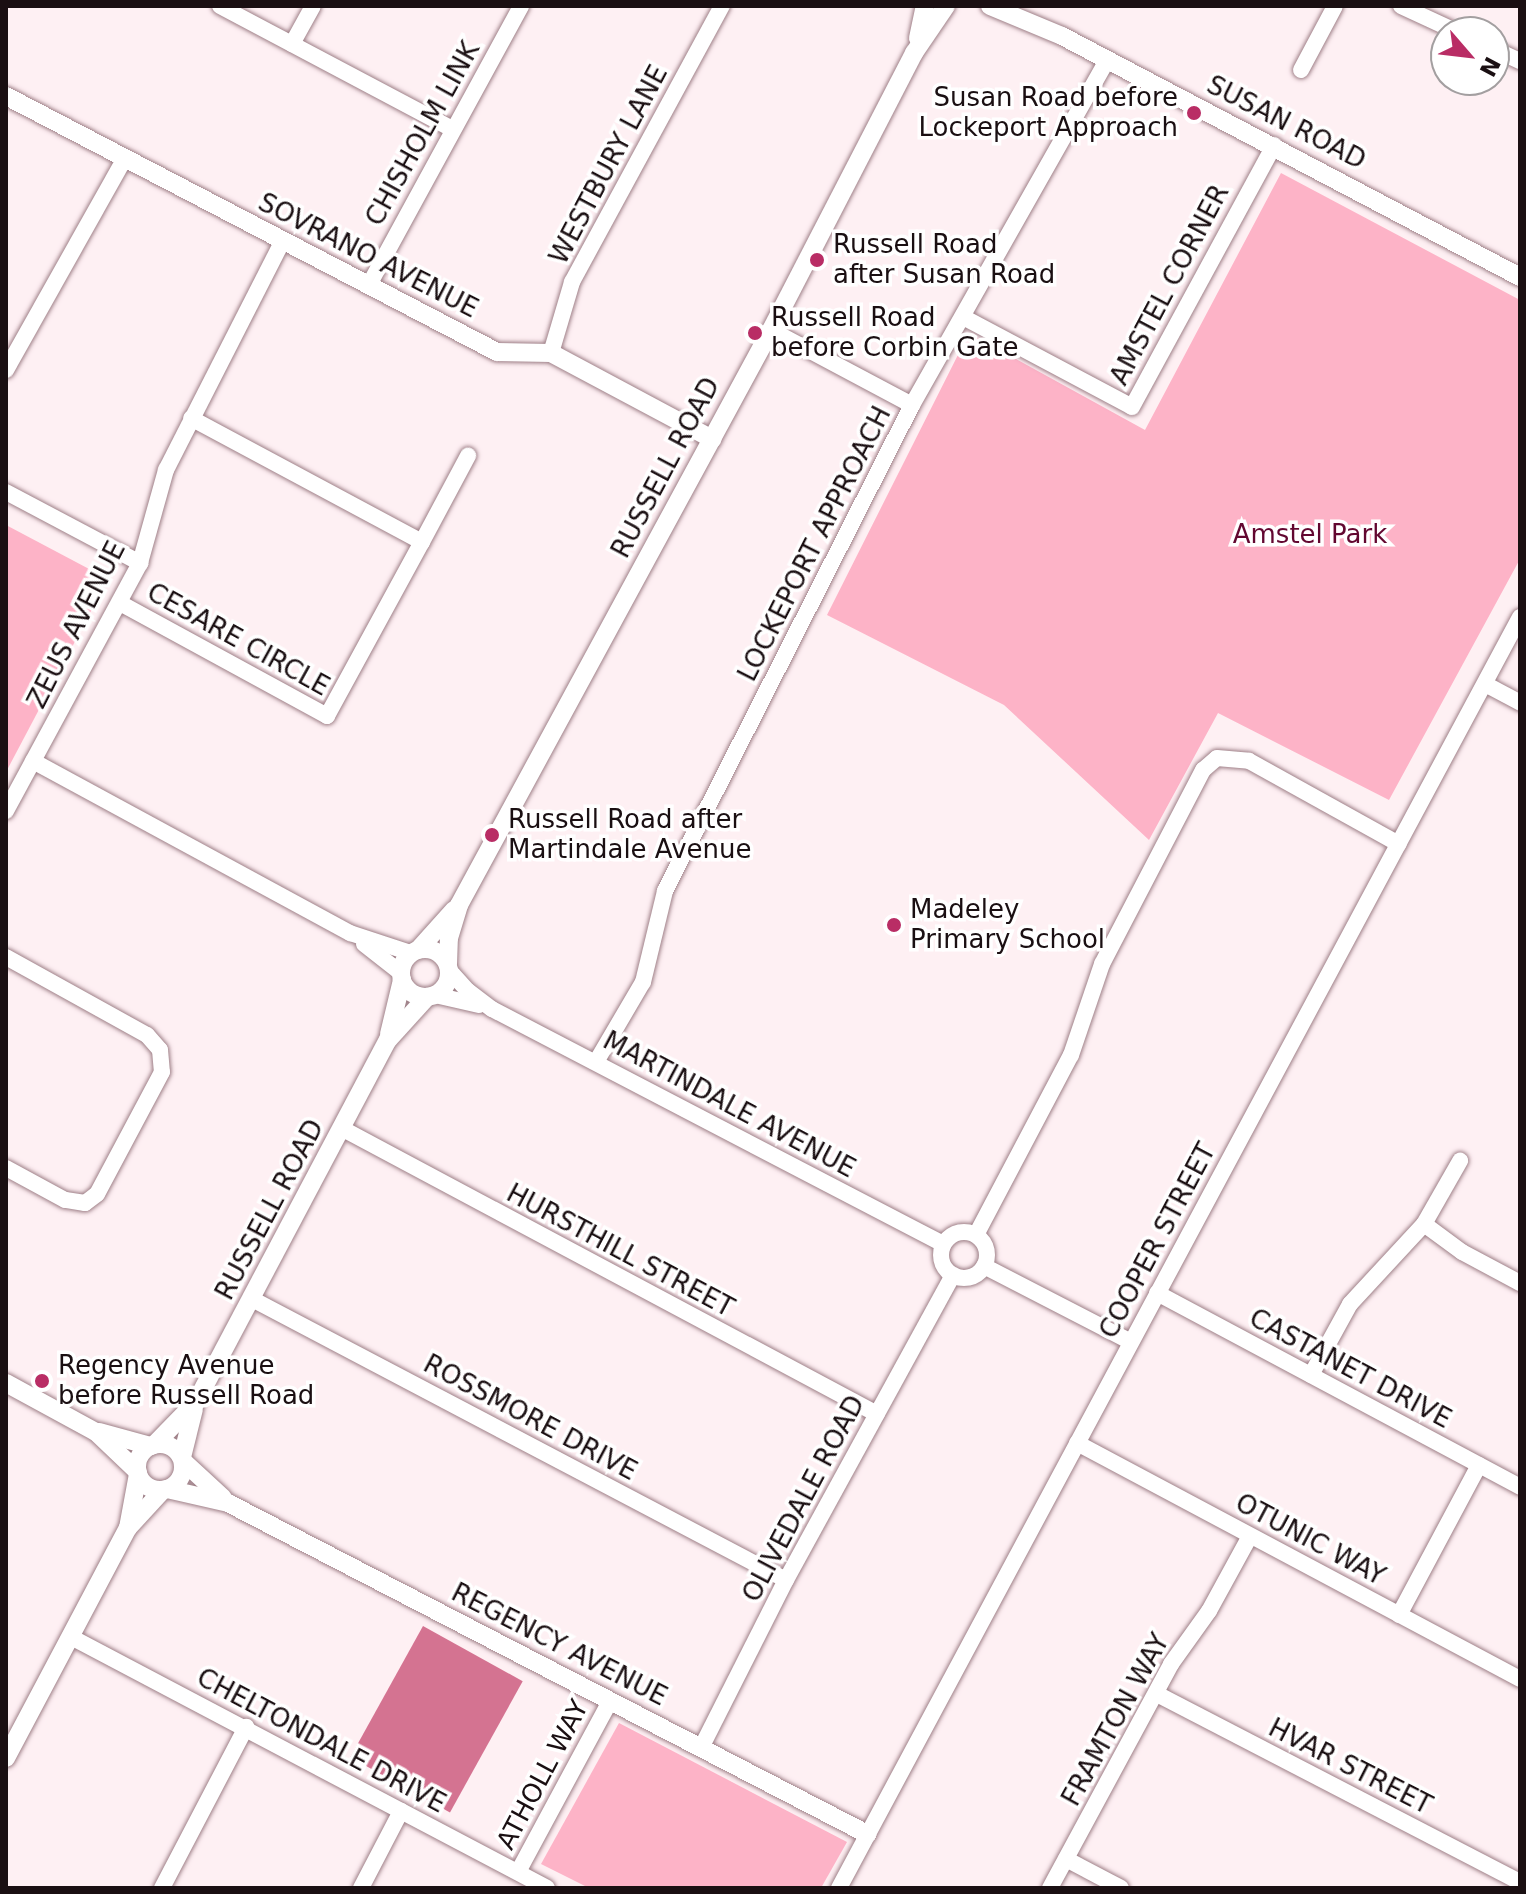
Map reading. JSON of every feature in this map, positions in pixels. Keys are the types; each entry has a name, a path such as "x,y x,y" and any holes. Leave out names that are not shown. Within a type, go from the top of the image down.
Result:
{"street":[{"path":"220,6 452,129"},
{"path":"292,44 313,6"},
{"name":"CHISHOLM LINK","path":"369,285 521,6"},
{"name":"WESTBURY LANE","path":"551,353 572,282 722,6"},
{"name":"RUSSELL ROAD","path":"914,53 925,6"},
{"name":"RUSSELL ROAD","path":"448,967 449,938 459,905 771,330 914,53 946,6"},
{"name":"SUSAN ROAD","path":"990,6 1025,20 1274,145 1520,277"},
{"name":"SUSAN ROAD","path":"1011,6 1025,20"},
{"path":"1301,70 1335,6"},
{"path":"1401,6 1430,19"},
{"name":"LOCKEPORT APPROACH","path":"596,1062 643,982 665,891 912,405 1107,61"},
{"name":"SOVRANO AVENUE","path":"6,96 497,352 551,353 712,439"},
{"name":"AMSTEL CORNER","path":"963,317 1132,407 1274,145"},
{"path":"6,370 124,160"},
{"name":"ZEUS AVENUE","path":"6,811 140,563 166,470 283,240"},
{"path":"771,330 912,405"},
{"path":"191,418 422,542"},
{"name":"CESARE CIRCLE","path":"120,603 327,716 468,456"},
{"path":"6,492 140,563"},
{"name":"COOPER STREET","path":"839,1888 1520,617"},
{"path":"1485,684 1520,703"},
{"path":"976,1235 1071,1055 1102,964 1203,770 1217,758 1249,761 1399,844"},
{"path":"33,761 350,933 402,977 412,993 431,996 446,985 448,967 432,950 415,951 350,933"},
{"name":"RUSSELL ROAD","path":"415,951 459,905"},
{"path":"402,977 415,951"},
{"path":"6,957 147,1035 160,1050 162,1072 97,1194 85,1203 65,1200 6,1168"},
{"name":"MARTINDALE AVENUE","path":"448,967 468,991 492,1009 943,1244"},
{"name":"RUSSELL ROAD","path":"182,1459 196,1402 388,1040 402,977"},
{"name":"RUSSELL ROAD","path":"388,1040 431,996"},
{"name":"MARTINDALE AVENUE","path":"431,996 492,1009"},
{"name":"HURSTHILL STREET","path":"343,1129 877,1414"},
{"path":"1311,1375 1350,1304 1424,1224 1460,1161"},
{"path":"1424,1224 1462,1252 1520,1283"},
{"path":"955,1234 976,1235 986,1248 984,1266 972,1276 953,1275 943,1264 943,1244 955,1234"},
{"path":"984,1266 1131,1342"},
{"name":"OLIVEDALE ROAD","path":"701,1748 786,1580 953,1275"},
{"name":"CASTANET DRIVE","path":"1157,1293 1520,1487"},
{"name":"ROSSMORE DRIVE","path":"252,1299 786,1580"},
{"path":"6,1383 96,1432 170,1446 182,1459 181,1478 128,1528 6,1758"},
{"name":"RUSSELL ROAD","path":"152,1445 196,1402"},
{"path":"96,1432 148,1487 165,1490"},
{"name":"OTUNIC WAY","path":"1077,1443 1520,1679"},
{"path":"128,1528 140,1457 152,1445"},
{"name":"REGENCY AVENUE","path":"182,1459 228,1503"},
{"path":"1399,1615 1479,1465"},
{"name":"REGENCY AVENUE","path":"165,1490 228,1503 867,1834"},
{"name":"FRAMTON WAY","path":"1050,1888 1171,1664 1209,1611 1250,1536"},
{"name":"CHELTONDALE DRIVE","path":"71,1637 547,1888"},
{"name":"HVAR STREET","path":"1157,1694 1520,1882"},
{"name":"ATHOLL WAY","path":"518,1872 610,1701"},
{"path":"162,1888 246,1727"},
{"path":"361,1888 401,1811"},
{"path":"1066,1859 1121,1888"}],"green space":[{"name":"Amstel Park","path":"1281,173 1520,300 1520,559 1389,800 1218,713 1149,840 1004,705 827,615 969,333 1145,430"},
{"path":"6,525 108,579 6,772"},
{"path":"619,1723 847,1842 821,1888 589,1888 541,1864"}],"shaded area":[{"path":"423,1626 523,1681 450,1812 350,1757"}],"place":[{"name":"Susan Road before Lockeport Approach","path":"1194,113"},
{"name":"Russell Road after Susan Road","path":"817,260"},
{"name":"Russell Road before Corbin Gate","path":"755,333"},
{"name":"Russell Road after Martindale Avenue","path":"492,835"},
{"name":"Madeley Primary School","path":"894,925"},
{"name":"Regency Avenue before Russell Road","path":"42,1381"}]}
